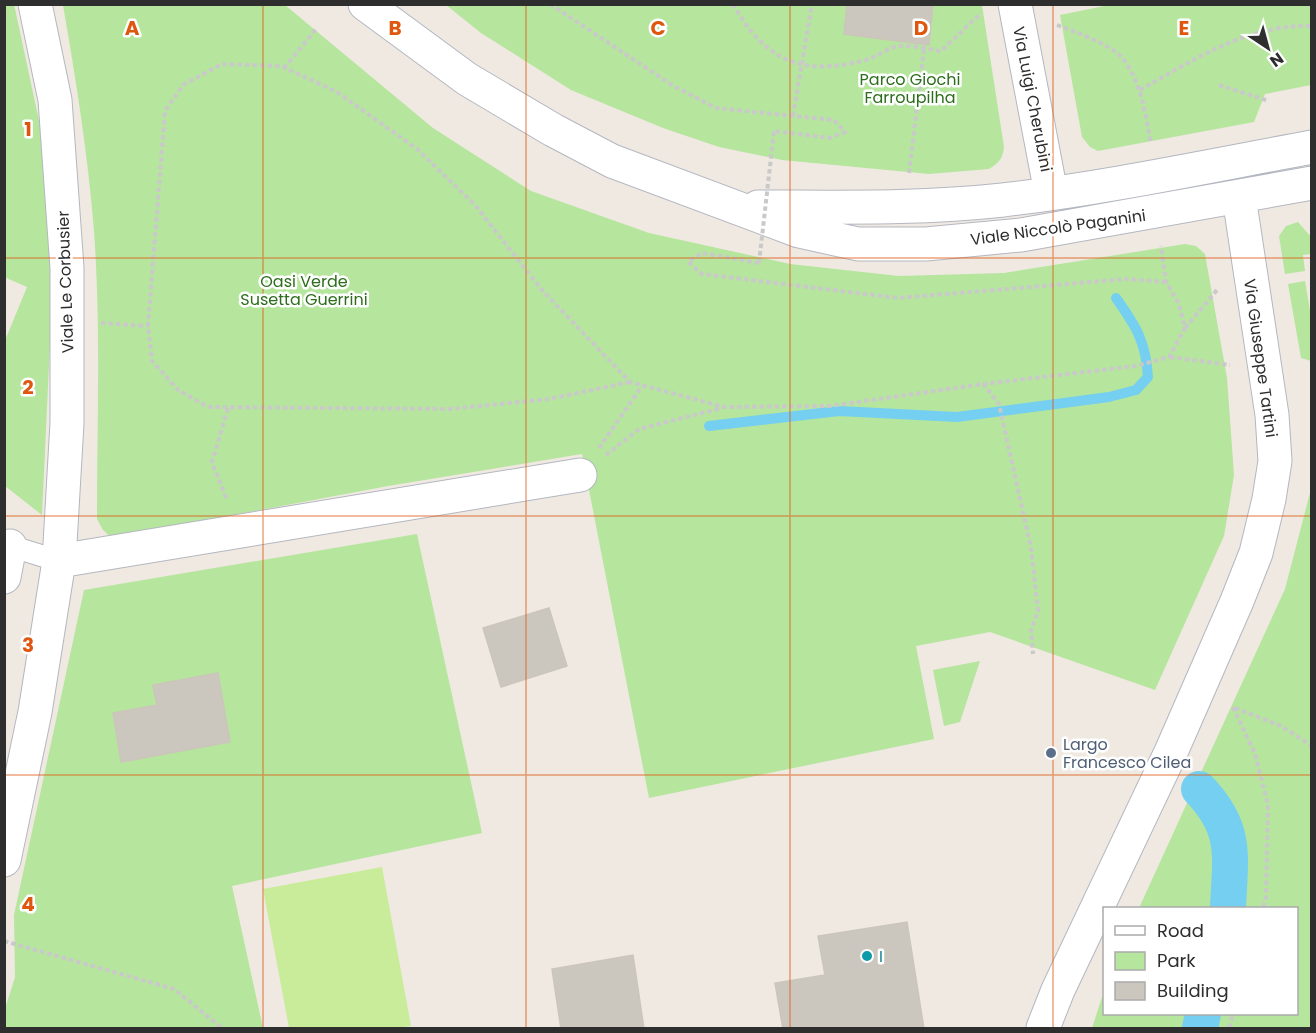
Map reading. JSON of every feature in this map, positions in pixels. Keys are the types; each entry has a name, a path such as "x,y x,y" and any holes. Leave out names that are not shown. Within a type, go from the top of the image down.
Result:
{"street":[{"name":"Viale Le Corbusier","path":"4,860 35,712 59,561 67,423 67,268 55,100 35,4"},
{"name":"Viale Niccolò Paganini","path":"365,4 467,79 553,130 612,161 799,231 858,244 926,244 1022,235 1311,183"},
{"name":"Via Luigi Cherubini","path":"1001,6 1051,193"},
{"name":"Viale Niccolò Paganini","path":"735,207 916,207 1051,193 1311,147"},
{"name":"Via Giuseppe Tartini","path":"1043,1029 1068,968 1171,752 1256,553 1269,499 1275,460 1272,415 1239,197"},
{"path":"59,561 580,476"}],"lane":[{"path":"6,555 59,561"}],"path":[{"path":"550,4 672,85 716,108 834,120 845,132 830,138 774,131 759,263 702,253 688,262 702,274 898,298 1126,279 1166,282"},
{"path":"733,4 748,30 772,52 802,65 836,68 870,59 898,46 941,51 1001,6"},
{"path":"792,116 812,4"},
{"path":"1057,25 1089,37 1123,58 1140,90 1152,147"},
{"path":"1140,90 1232,40 1298,25 1311,26"},
{"path":"284,68 317,28"},
{"path":"908,178 924,49"},
{"path":"630,382 549,399 449,409 208,407 178,390 152,362 148,326 165,111 183,85 222,64 284,68 337,92 417,149 475,205 541,289 630,382 724,407"},
{"path":"1219,85 1269,101"},
{"path":"1161,239 1166,282 1179,304 1185,328"},
{"path":"1169,357 1185,328 1217,290"},
{"path":"67,321 148,326"},
{"path":"580,476 639,429 724,407 830,406 983,384 1136,366 1169,357 1230,365"},
{"path":"983,384 999,404 1031,548 1038,611 1031,630 1033,654"},
{"path":"580,476 642,386"},
{"path":"228,408 212,462 239,531"},
{"path":"1225,704 1281,726 1311,746"},
{"path":"1233,707 1255,754 1268,805 1266,897 1264,907"},
{"path":"4,940 174,989 222,1029"}],"green space":[{"path":"14,4 41,130 52,301 42,515 5,486 4,343 27,287 4,277 4,5"},
{"path":"1114,4 1311,5 1311,85 1265,94 1254,122 1098,151 1090,147 1082,137 1060,15"},
{"name":"Oasi Verde Susetta Guerrini","path":"63,5 285,5 433,128 531,191 649,233 790,264 899,276 1004,273 1185,244 1196,246 1205,254 1227,378 1234,475 1224,536 1155,690 990,632 916,646 934,739 649,798 582,454 388,486 112,538 103,530 97,519 98,339 94,231 81,118"},
{"name":"Parco Giochi Farroupilha","path":"446,5 982,5 1004,147 1003,154 998,162 989,169 929,174 782,160 719,147 663,128 571,90 481,33"},
{"path":"1298,222 1311,237 1311,254 1303,255 1305,271 1285,274 1279,236 1286,226"},
{"path":"1305,281 1311,316 1311,361 1301,358 1288,284"},
{"path":"1311,489 1311,1028 1092,1028 1103,994 1103,1015 1298,1015 1298,907 1139,907 1285,589"},
{"path":"417,534 482,833 232,886 263,1028 5,1028 5,1009 15,977 14,915 84,590"},
{"path":"980,661 960,722 944,726 933,670"},
{"path":"382,867 411,1026 289,1028 263,889"}],"building":[{"path":"847,4 933,4 929,45 844,34"},
{"path":"549,608 567,666 501,687 483,628"},
{"path":"218,673 230,742 121,762 113,713 157,705 153,685"},
{"name":"I","path":"907,922 924,1029 783,1029 775,983 825,975 818,936"},
{"path":"633,955 644,1029 561,1029 552,969"}],"waterway":[{"path":"709,426 839,411 957,417 1109,397 1136,390 1148,377 1145,354 1139,335 1116,298"},
{"path":"1199,789 1212,804 1226,831 1230,858 1228,907"},
{"path":"1200,1028 1203,1015"}],"place":[{"name":"Largo Francesco Cilea","path":"1051,753"},
{"name":"I","path":"867,956"}]}
